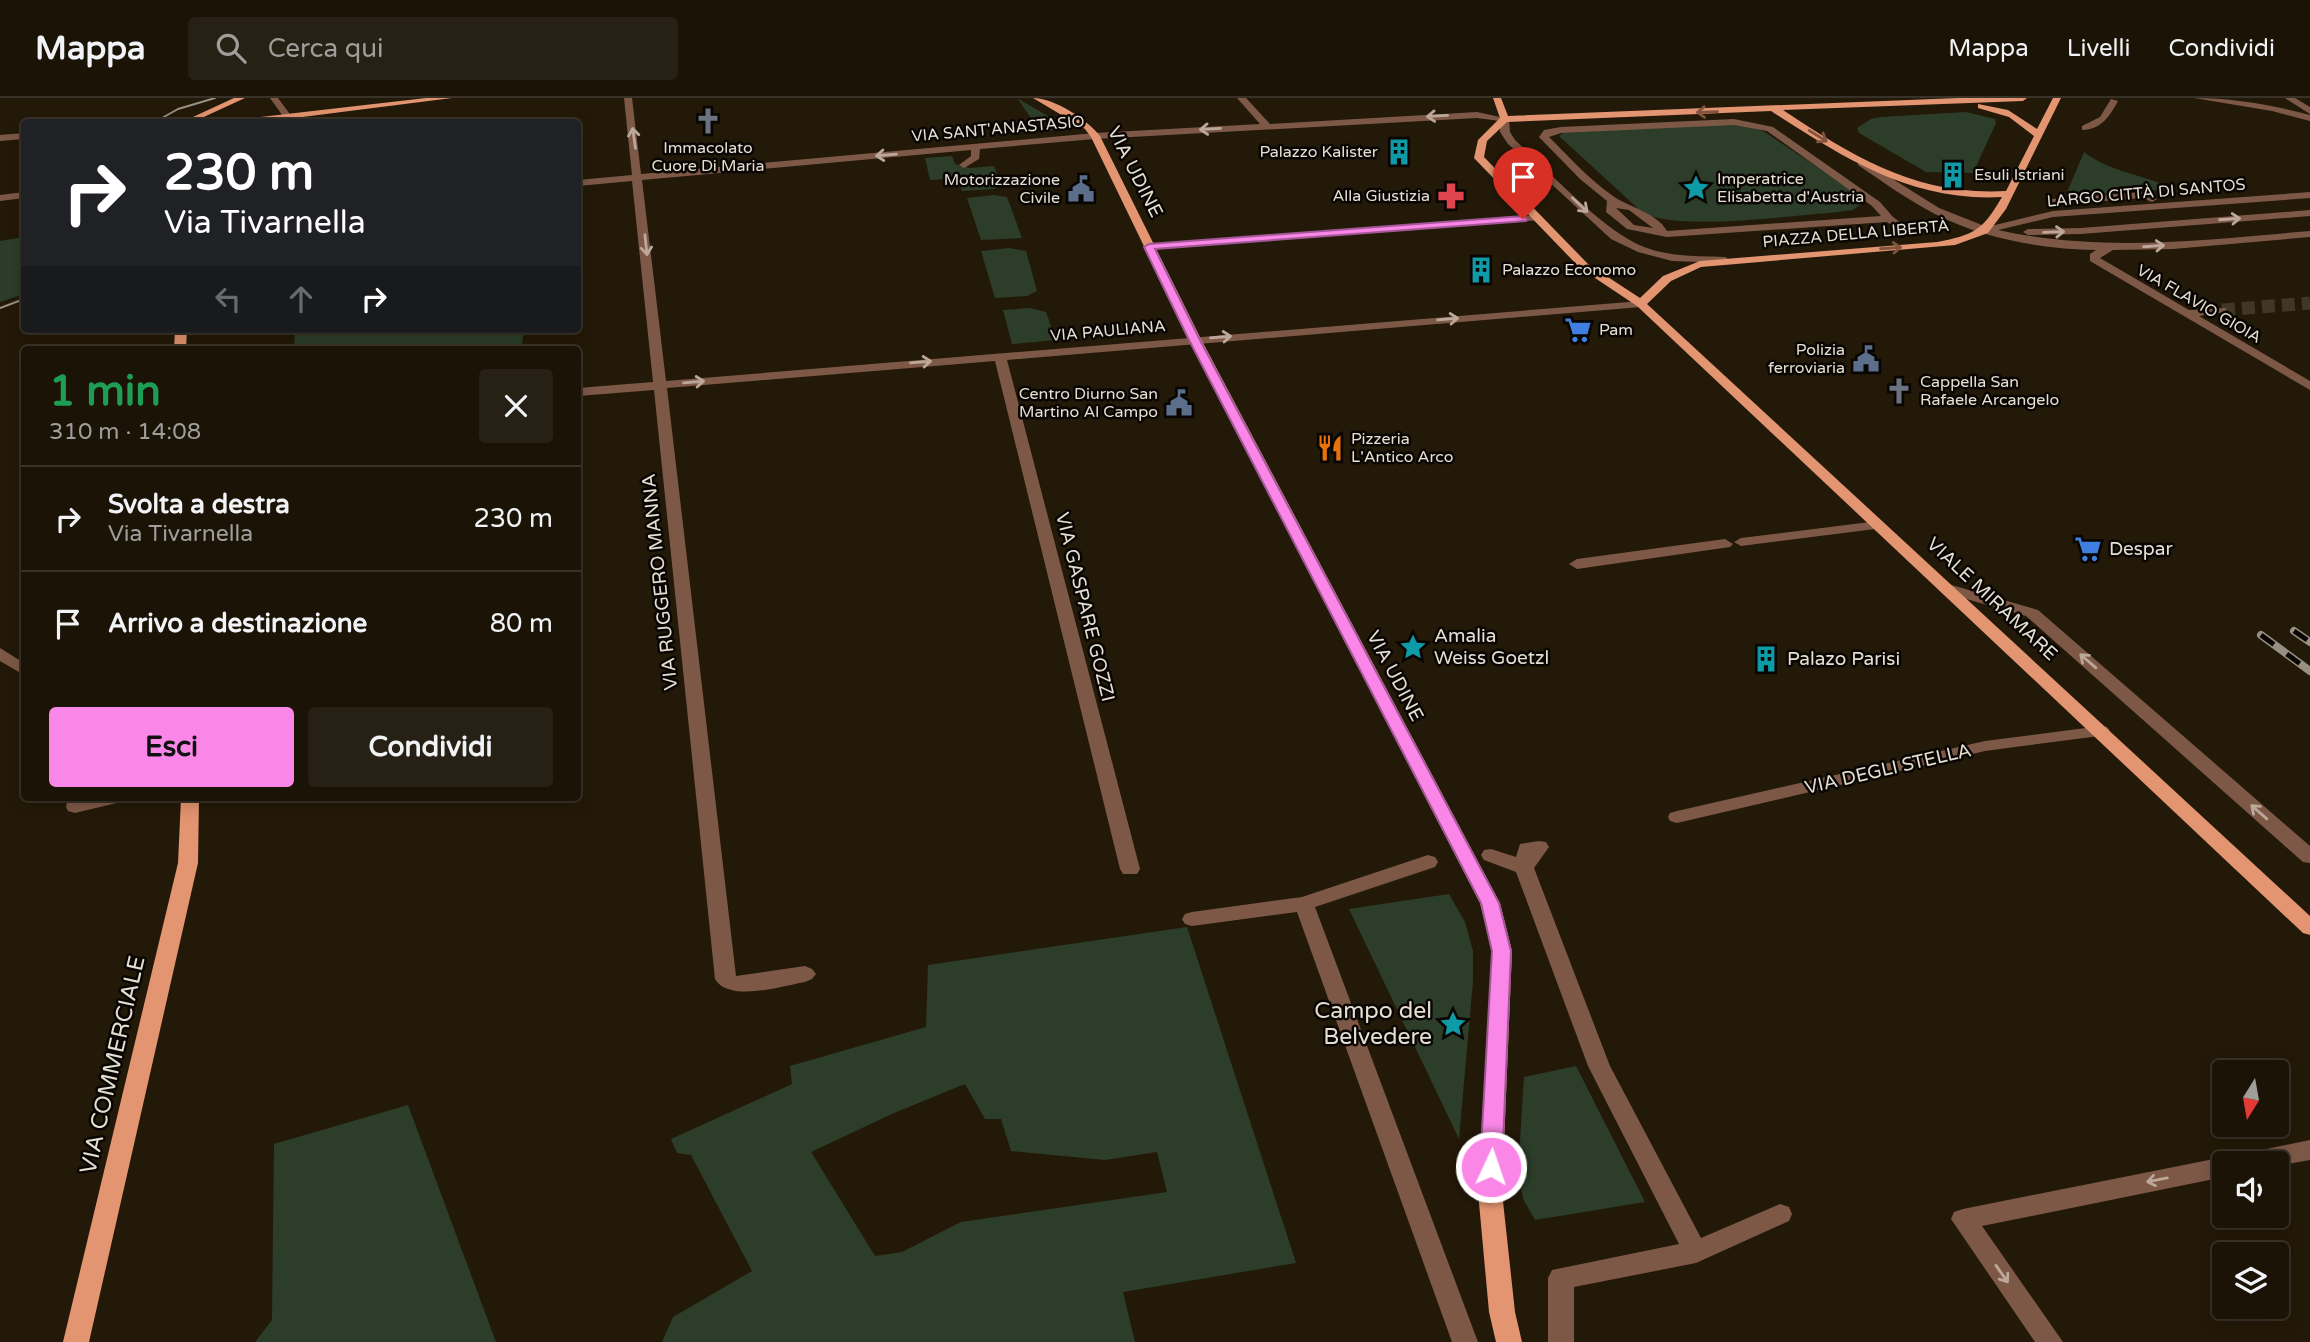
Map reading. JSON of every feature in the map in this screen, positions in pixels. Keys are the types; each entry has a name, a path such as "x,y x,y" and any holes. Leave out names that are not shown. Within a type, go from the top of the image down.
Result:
{"main road":[{"path":"194,119 241,98"},
{"path":"270,119 448,98"},
{"name":"VIA UDINE","path":"1037,98 1088,127 1095,136 1195,340 1490,903 1502,951 1490,1192 1499,1287 1509,1342"},
{"path":"1497,98 1505,119"},
{"name":"PIAZZA DELLA LIBERTÀ","path":"1758,98 1861,163 1947,191 1977,195 2008,194"},
{"path":"1641,304 1584,266 1479,158 1477,148 1482,139 1505,119 2022,98"},
{"path":"1986,230 2008,194 2057,98"},
{"path":"1940,102 1984,106 2011,114 2038,135"},
{"name":"PIAZZA DELLA LIBERTÀ","path":"1641,304 1653,288 1675,271 1725,260 1937,245 1972,237 1986,230"},
{"name":"VIALE MIRAMARE","path":"1641,304 2310,928"},
{"name":"VIA COMMERCIALE","path":"76,1342 188,863 190,801"}],"street":[{"path":"274,98 288,117"},
{"name":"VIA RUGGERO MANNA","path":"628,98 639,177 659,385 726,979 730,984 739,985 805,974"},
{"path":"1241,98 1267,126"},
{"path":"2198,98 2310,117"},
{"path":"2233,98 2310,117"},
{"path":"2289,98 2310,111"},
{"path":"2085,128 2104,120 2114,101"},
{"name":"VIA SANT'ANASTASIO","path":"581,183 1095,136 1464,115 1505,119"},
{"path":"2090,117 2104,120"},
{"name":"PIAZZA DELLA LIBERTÀ","path":"1505,119 1505,132 1511,142 1615,237 1642,250 1672,258 1725,260"},
{"path":"1623,209 1583,177 1544,137 1545,130 1755,123 1774,130 1815,164 1882,204 1889,219 1908,231"},
{"path":"0,138 21,136"},
{"path":"964,165 976,157 975,147"},
{"name":"PIAZZA DELLA LIBERTÀ","path":"1861,163 1934,210 1986,230"},
{"path":"1566,179 1599,175"},
{"path":"0,198 21,195"},
{"path":"2052,202 2143,195 2152,199"},
{"name":"LARGO CITTÀ DI SANTOS","path":"1986,230 2053,214 2310,195"},
{"path":"1612,200 1610,210 1631,227 1667,234 1719,236 1782,226 1889,219"},
{"path":"1612,200 1633,208 1667,234"},
{"name":"LARGO CITTÀ DI SANTOS","path":"1986,230 2081,231 2310,213"},
{"path":"1770,217 1782,226"},
{"path":"1149,247 1537,218"},
{"path":"1986,230 2046,244 2111,249 2310,234"},
{"path":"1652,245 1667,234"},
{"name":"VIA FLAVIO GIOIA","path":"2111,249 2095,254 2094,259 2310,386"},
{"name":"VIA PAULIANA","path":"581,392 1641,304"},
{"path":"2185,314 2222,310"},
{"name":"VIA GASPARE GOZZI","path":"1000,356 1129,869"},
{"path":"1577,564 1878,525"},
{"path":"1948,589 2032,613 2310,857"},
{"path":"0,653 21,668"},
{"name":"VIA DEGLI STELLA","path":"1677,817 1985,746 2101,731"},
{"path":"76,801 75,807 101,801"},
{"path":"1491,855 1530,855 1599,1066 1696,1252"},
{"path":"1192,919 1304,904 1428,862"},
{"path":"1304,904 1465,1342"},
{"path":"2289,1154 2310,1150"},
{"path":"2050,1342 1963,1219 2212,1169"},
{"path":"1561,1342 1561,1278 1696,1252 1780,1214"}],"green space":[{"path":"1017,98 1070,129 1040,131"},
{"path":"1966,112 1995,119 1996,123 1973,173 1926,172 1859,133 1857,128 1871,119 1881,117"},
{"path":"1723,124 1763,131 1856,193 1864,202 1853,210 1761,219 1706,222 1659,218 1643,213 1559,136 1563,133"},
{"path":"2084,152 2105,165 2173,189 2065,197"},
{"path":"952,156 955,164 970,168 994,166 1001,185 994,189 962,191 959,178 930,180 925,158"},
{"path":"993,195 1007,197 1022,238 981,240 967,198"},
{"path":"21,238 21,295 0,302 0,241"},
{"path":"1009,248 1026,251 1037,291 1027,296 995,298 981,251"},
{"path":"1030,308 1046,312 1056,340 1012,344 1003,310"},
{"path":"295,333 523,333 522,344 498,346 294,346"},
{"path":"1449,894 1465,922 1473,951 1473,981 1459,1139 1349,909"},
{"path":"1187,927 1296,1263 1123,1292 1135,1342 662,1342 673,1317 752,1271 691,1155 677,1153 671,1139 792,1084 790,1066 926,1027 928,965","holes":["965,1084 985,1119 1001,1119 1011,1151 1105,1160 1157,1152 1167,1192 961,1222 902,1252 875,1256 811,1152 894,1113"]},
{"path":"1576,1066 1645,1202 1535,1220 1523,1199 1518,1172 1524,1077"},
{"path":"408,1105 496,1342 255,1342 272,1320 274,1144"}],"tunnel":[{"path":"2222,310 2310,303"}],"tram line":[{"path":"160,119 178,109 215,98"},
{"path":"0,308 21,300"}],"railway":[{"path":"2294,631 2310,642"},
{"path":"2261,635 2310,671"}],"place":[{"name":"Immacolato Cuore Di Maria","path":"708,121"},
{"name":"Palazzo Kalister","path":"1399,152"},
{"name":"Esuli Istriani","path":"1953,175"},
{"name":"Imperatrice Elisabetta d'Austria","path":"1696,188"},
{"name":"Motorizzazione Civile","path":"1081,189"},
{"name":"Alla Giustizia","path":"1451,196"},
{"name":"Palazzo Economo","path":"1481,270"},
{"name":"Pam","path":"1578,330"},
{"name":"Polizia ferroviaria","path":"1866,359"},
{"name":"Cappella San Rafaele Arcangelo","path":"1899,391"},
{"name":"Centro Diurno San Martino Al Campo","path":"1179,403"},
{"name":"Pizzeria L'Antico Arco","path":"1330,448"},
{"name":"Despar","path":"2088,549"},
{"name":"Amalia Weiss Goetzl","path":"1413,647"},
{"name":"Palazo Parisi","path":"1766,659"},
{"name":"Campo del Belvedere","path":"1453,1024"}],"route":[{"path":"1491,1167 1502,951 1490,903 1149,247 1523,219"}]}
